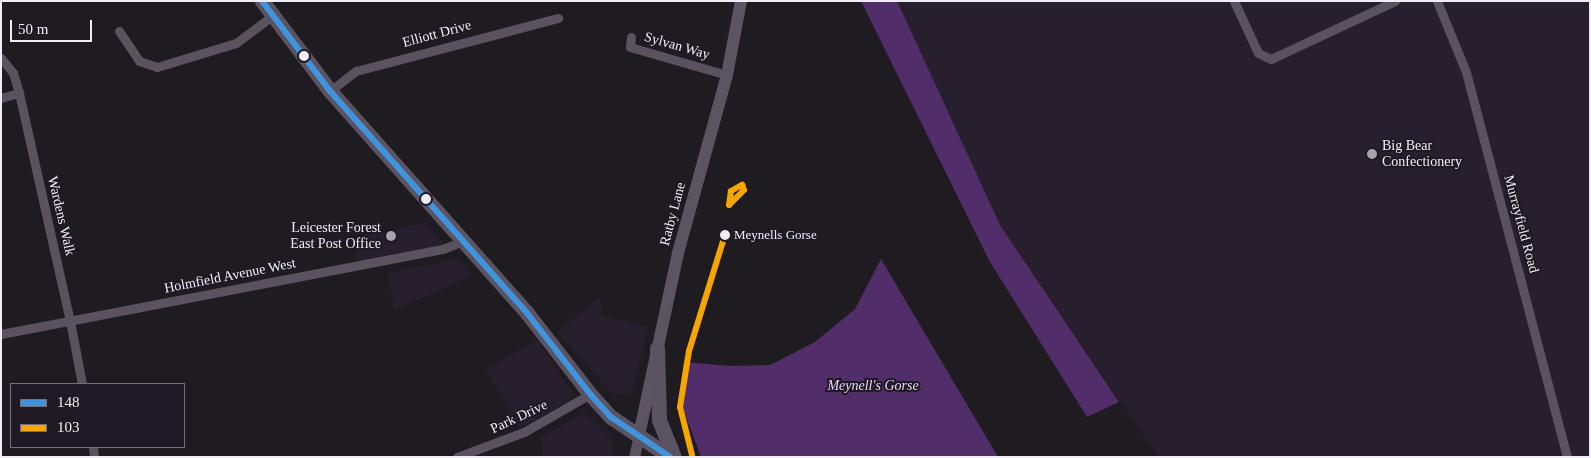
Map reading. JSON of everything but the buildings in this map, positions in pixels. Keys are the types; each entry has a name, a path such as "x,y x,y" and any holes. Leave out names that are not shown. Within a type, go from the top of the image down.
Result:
{"main road":[{"path":"262,1 330,90 527,313 590,394 611,417 672,457"},
{"name":"Ratby Lane","path":"639,435 678,253 727,75 741,1"},
{"path":"657,348 660,420 672,457"}],"street":[{"path":"1234,1 1253,46 1263,57 1271,59 1395,1"},
{"name":"Murrayfield Road","path":"1437,1 1466,72 1568,457"},
{"path":"119,31 139,61 157,66 236,43 272,16"},
{"name":"Elliott Drive","path":"330,90 356,71 558,18"},
{"name":"Sylvan Way","path":"631,37 630,47 727,75"},
{"name":"Wardens Walk","path":"1,58 13,73 18,93 70,320 82,383"},
{"path":"1,98 18,93"},
{"name":"Holmfield Avenue West","path":"1,334 443,249 463,241"},
{"name":"Park Drive","path":"456,457 524,432 590,394"},
{"path":"634,457 639,435"}],"shaded area":[{"path":"889,1 1590,1 1590,457 1158,457 1000,225"},
{"path":"426,223 445,245 357,262 353,238"},
{"path":"458,259 472,276 394,310 388,273"},
{"path":"600,297 602,316 649,326 631,394 614,395 557,332"},
{"path":"537,340 572,391 573,398 520,428 486,369"},
{"path":"584,413 611,438 613,457 543,457 540,438"}],"green space":[{"path":"861,1 897,1 1000,225 1119,402 1087,417 990,262"},
{"name":"Meynell's Gorse","path":"881,259 998,457 701,457 679,398 684,362 730,366 770,365 815,342 855,309"}],"transit line":[{"name":"148","path":"262,1 330,91 527,313 590,394 611,417 670,457"},
{"name":"103","path":"742,185 744,190 729,205 731,191 742,185"},
{"name":"103","path":"692,455 680,407 689,351 725,235"}],"place":[{"name":"Big Bear Confectionery","path":"1372,154"},
{"name":"Meynells Gorse","path":"725,235"},
{"name":"Leicester Forest East Post Office","path":"391,236"}]}
